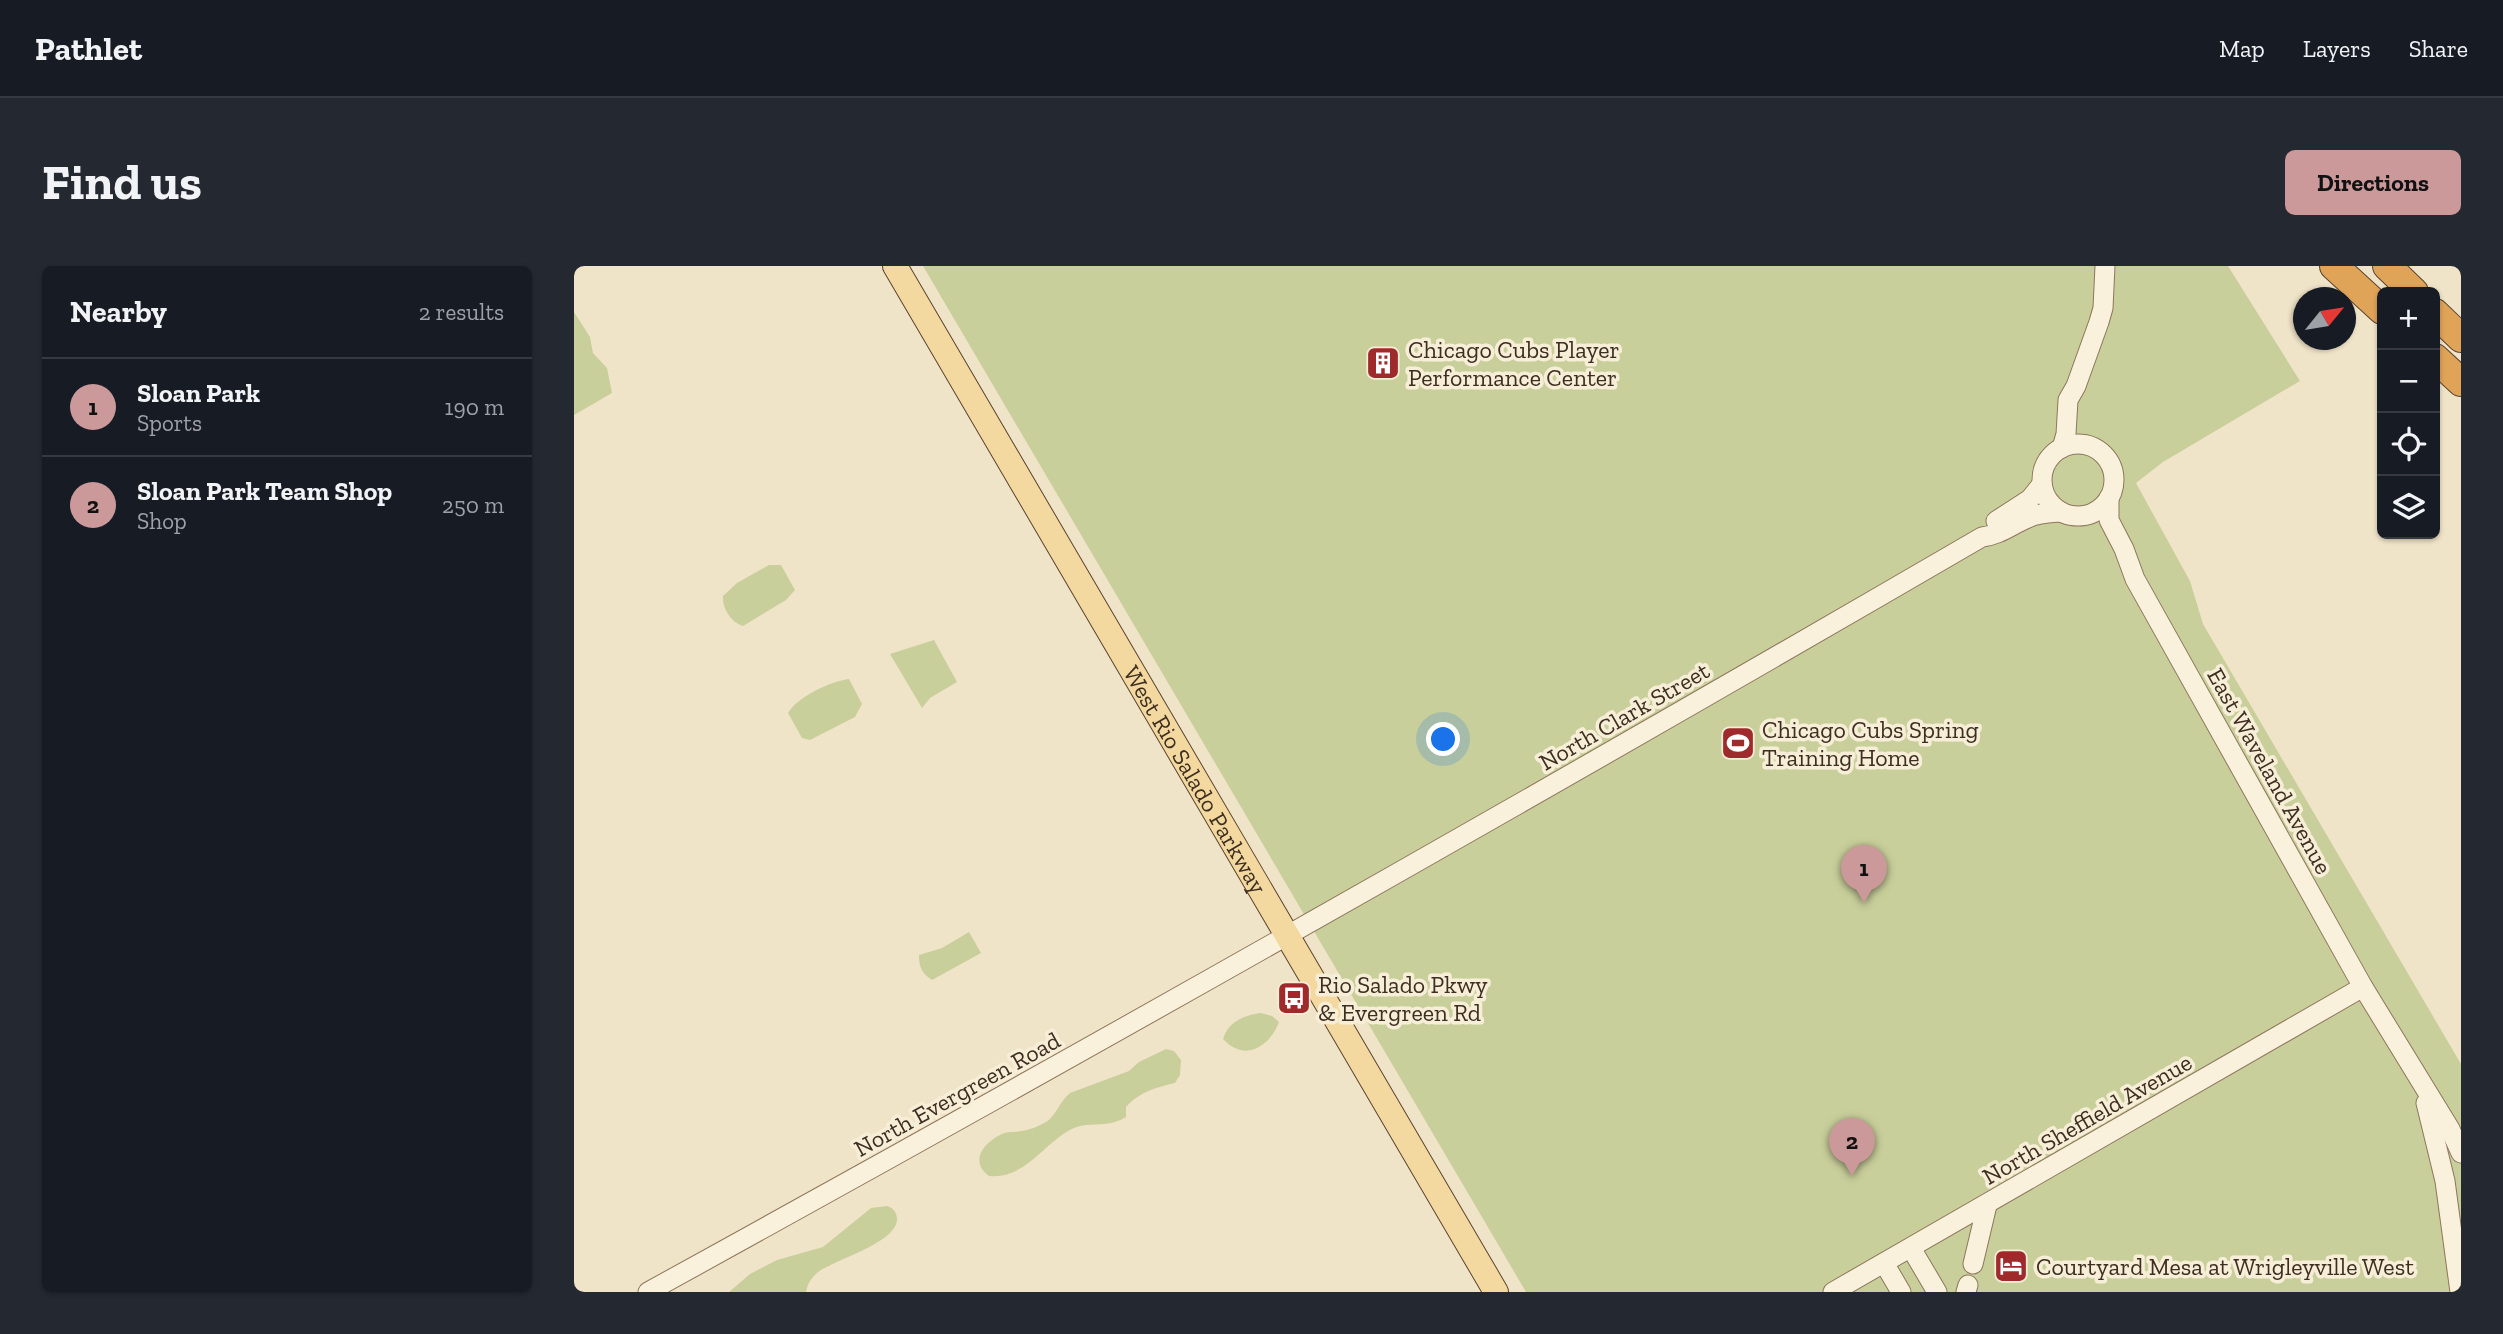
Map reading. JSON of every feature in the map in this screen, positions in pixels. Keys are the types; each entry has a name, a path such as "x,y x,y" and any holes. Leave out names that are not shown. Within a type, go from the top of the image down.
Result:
{"highway":[{"path":"2334,266 2377,305"},
{"path":"2387,266 2409,287"},
{"path":"2440,318 2461,338"},
{"path":"2440,363 2461,382"}],"main road":[{"name":"West Rio Salado Parkway","path":"895,266 1496,1292"}],"street":[{"path":"2062,448 2075,445 2090,447 2101,453 2112,468 2114,480 2109,498 2094,513 2067,514 2047,498 2042,484 2046,464 2062,448 2066,434 2068,400 2076,386 2099,322 2105,266"},
{"path":"2076,386 2080,430 2090,447"},
{"name":"North Clark Street","path":"1982,537 1989,526 2030,499 2042,484"},
{"name":"East Waveland Avenue","path":"2109,498 2109,520 2135,579 2364,987 2417,1075"},
{"name":"North Clark Street","path":"1289,935 1982,537 1996,536 2029,517 2067,514"},
{"name":"East Waveland Avenue","path":"2067,514 2099,532 2135,579"},
{"name":"North Evergreen Road","path":"648,1292 978,1111 1289,935"},
{"name":"North Sheffield Avenue","path":"1833,1292 2364,987"},
{"path":"2417,1075 2450,1129 2461,1153"},
{"path":"2417,1075 2445,1181 2460,1292"},
{"path":"1973,1265 1987,1205"},
{"path":"1911,1248 1937,1292"},
{"path":"1884,1264 1901,1292"}],"green space":[{"name":"Chicago Cubs Spring Training Home","path":"923,266 2228,266 2300,381 2163,462 2136,483 2190,581 2203,624 2461,1064 2461,1292 1526,1292"},
{"path":"574,312 590,337 593,353 607,368 612,393 574,415"},
{"path":"769,565 781,565 795,590 786,600 743,626 735,622 728,614 723,596 737,583"},
{"path":"934,640 957,682 930,698 922,708 890,654"},
{"path":"849,679 862,704 855,717 810,740 802,738 788,713 792,707 815,691"},
{"path":"969,932 981,953 932,980 926,975 920,967 919,955 942,948"},
{"path":"1261,1013 1272,1016 1279,1022 1275,1031 1262,1045 1247,1051 1239,1050 1223,1039 1225,1033 1238,1020"},
{"path":"1166,1049 1174,1051 1181,1060 1180,1075 1175,1083 1136,1098 1126,1107 1126,1117 1111,1123 1076,1127 1058,1138 1032,1161 1012,1172 989,1176 983,1171 979,1159 984,1148 994,1139 1005,1133 1028,1130 1049,1120 1070,1093 1129,1071 1139,1062"},
{"path":"887,1206 894,1210 897,1218 895,1227 888,1235 817,1273 806,1292 729,1292 750,1274 777,1260 823,1247 871,1208"}],"place":[{"name":"Chicago Cubs Player Performance Center","path":"1383,363"},
{"name":"Chicago Cubs Spring Training Home","path":"1738,743"},
{"name":"Sloan Park","path":"1864,903"},
{"name":"Rio Salado Pkwy & Evergreen Rd","path":"1294,998"},
{"name":"Sloan Park Team Shop","path":"1852,1176"},
{"name":"Courtyard Mesa at Wrigleyville West","path":"2011,1266"}]}
